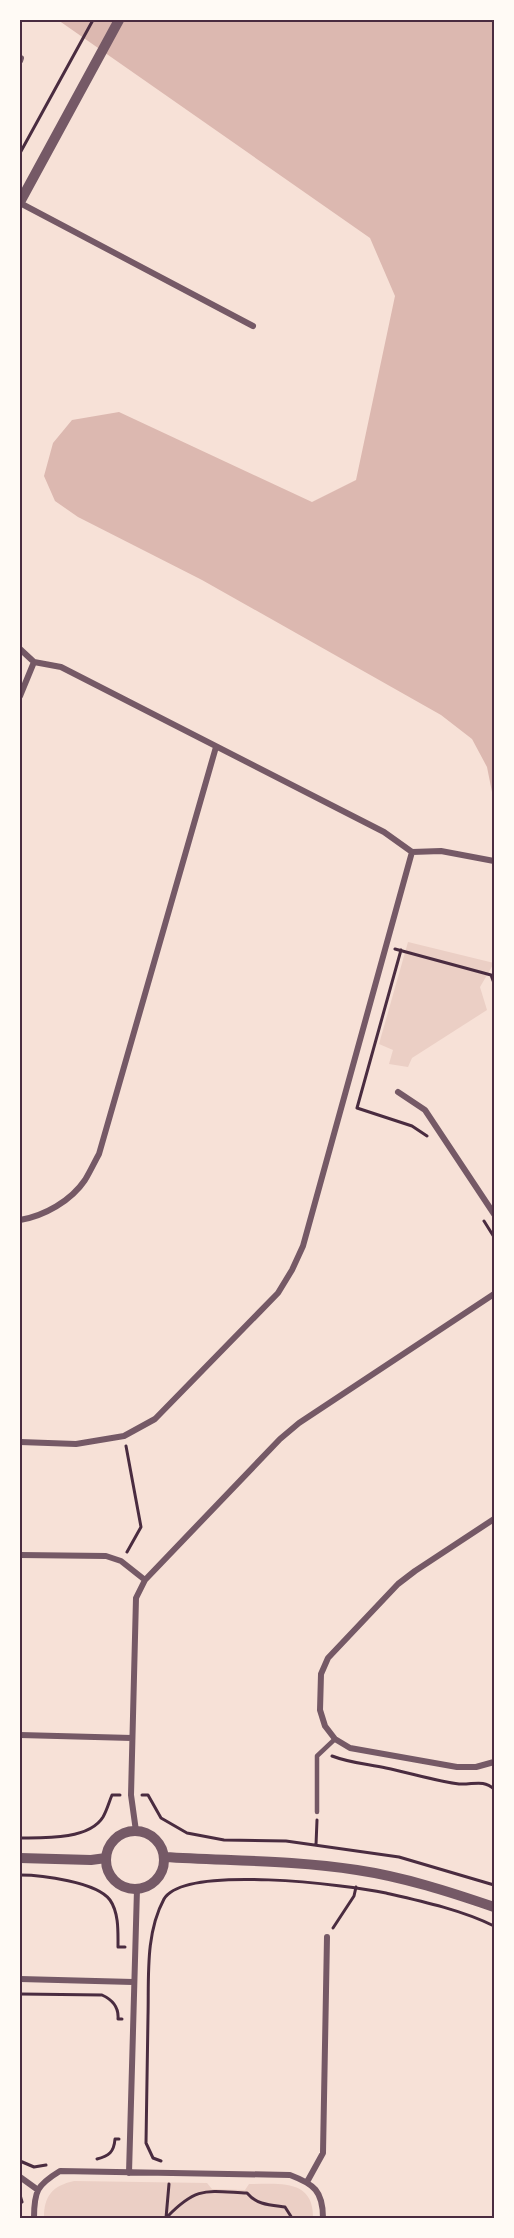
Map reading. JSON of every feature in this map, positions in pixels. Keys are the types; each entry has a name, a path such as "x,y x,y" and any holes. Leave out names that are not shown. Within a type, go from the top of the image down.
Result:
{"street":[{"path":"119,20 20,203 253,326"},
{"path":"20,649 34,663 61,667 384,832 412,852 441,851 495,861"},
{"path":"20,696 34,663"},
{"path":"20,1220 59,1205 84,1182 99,1155 216,747"},
{"path":"20,1442 76,1444 124,1436 155,1419 278,1293 303,1246 412,852"},
{"path":"398,1092 425,1110 495,1214"},
{"path":"136,1831 131,1796 136,1598 145,1580 280,1438 299,1423 495,1294"},
{"path":"494,1762 476,1767 457,1767 350,1748 335,1739 325,1726 320,1710 321,1674 328,1658 398,1584 495,1519"},
{"path":"20,1555 106,1556 122,1561 145,1580"},
{"path":"20,1735 132,1738"},
{"path":"136,1831 149,1834 157,1840 165,1857 160,1875 154,1882 137,1889 118,1884 111,1877 106,1858 113,1840 121,1834 136,1831"},
{"path":"165,1857 301,1863 359,1870 434,1887 495,1907"},
{"path":"20,1858 91,1860 106,1858"},
{"path":"129,2173 137,1889"},
{"path":"307,2182 323,2153 327,1937"},
{"path":"20,1979 134,1982"},
{"path":"34,2218 34,2204 38,2190 44,2181 60,2172 290,2175 307,2182 319,2193 323,2218"},
{"path":"20,2177 38,2190"}],"lane":[{"path":"317,1812 317,1756 335,1739"}],"path":[{"path":"20,153 93,20"},
{"path":"387,946 492,975 495,983"},
{"path":"401,950 357,1108 412,1126 423,1132 429,1139"},
{"path":"482,1218 495,1237"},
{"path":"122,1561 141,1527 124,1436"},
{"path":"322,1751 347,1762 378,1766 461,1784 479,1782 495,1789"},
{"path":"20,1838 72,1835 97,1824 103,1817 112,1795 148,1795 161,1818 187,1833 224,1840 286,1841 399,1857 495,1885"},
{"path":"316,1845 317,1812"},
{"path":"327,1937 354,1896 359,1870"},
{"path":"20,1875 56,1878 102,1892 110,1901 116,1914 118,1947"},
{"path":"166,2218 169,2161 153,2158 148,2151 146,2139 150,1948 155,1923 164,1899 169,1893 199,1882 219,1879 308,1882 386,1893 452,1910 495,1926"},
{"path":"20,1994 102,1995 116,2006 118,2019 123,2019"},
{"path":"86,2159 108,2156 114,2148 116,2139 121,2139"},
{"path":"141,2139 146,2139"},
{"path":"20,2161 34,2167 51,2163"},
{"path":"166,2218 189,2197 205,2191 247,2193 253,2201 285,2207 292,2218"}],"shaded area":[{"path":"58,20 494,20 494,802 487,767 472,739 441,715 202,580 78,517 55,501 44,476 53,443 72,420 119,412 312,502 356,480 395,296 370,238"},
{"path":"408,942 494,963 480,987 487,1010 412,1058 408,1067 389,1064 393,1050 379,1044"},
{"path":"74,2181 207,2183 212,2189 245,2190 249,2184 282,2184 301,2190 308,2196 312,2205 313,2218 44,2218 44,2210 51,2193 60,2186"}]}
